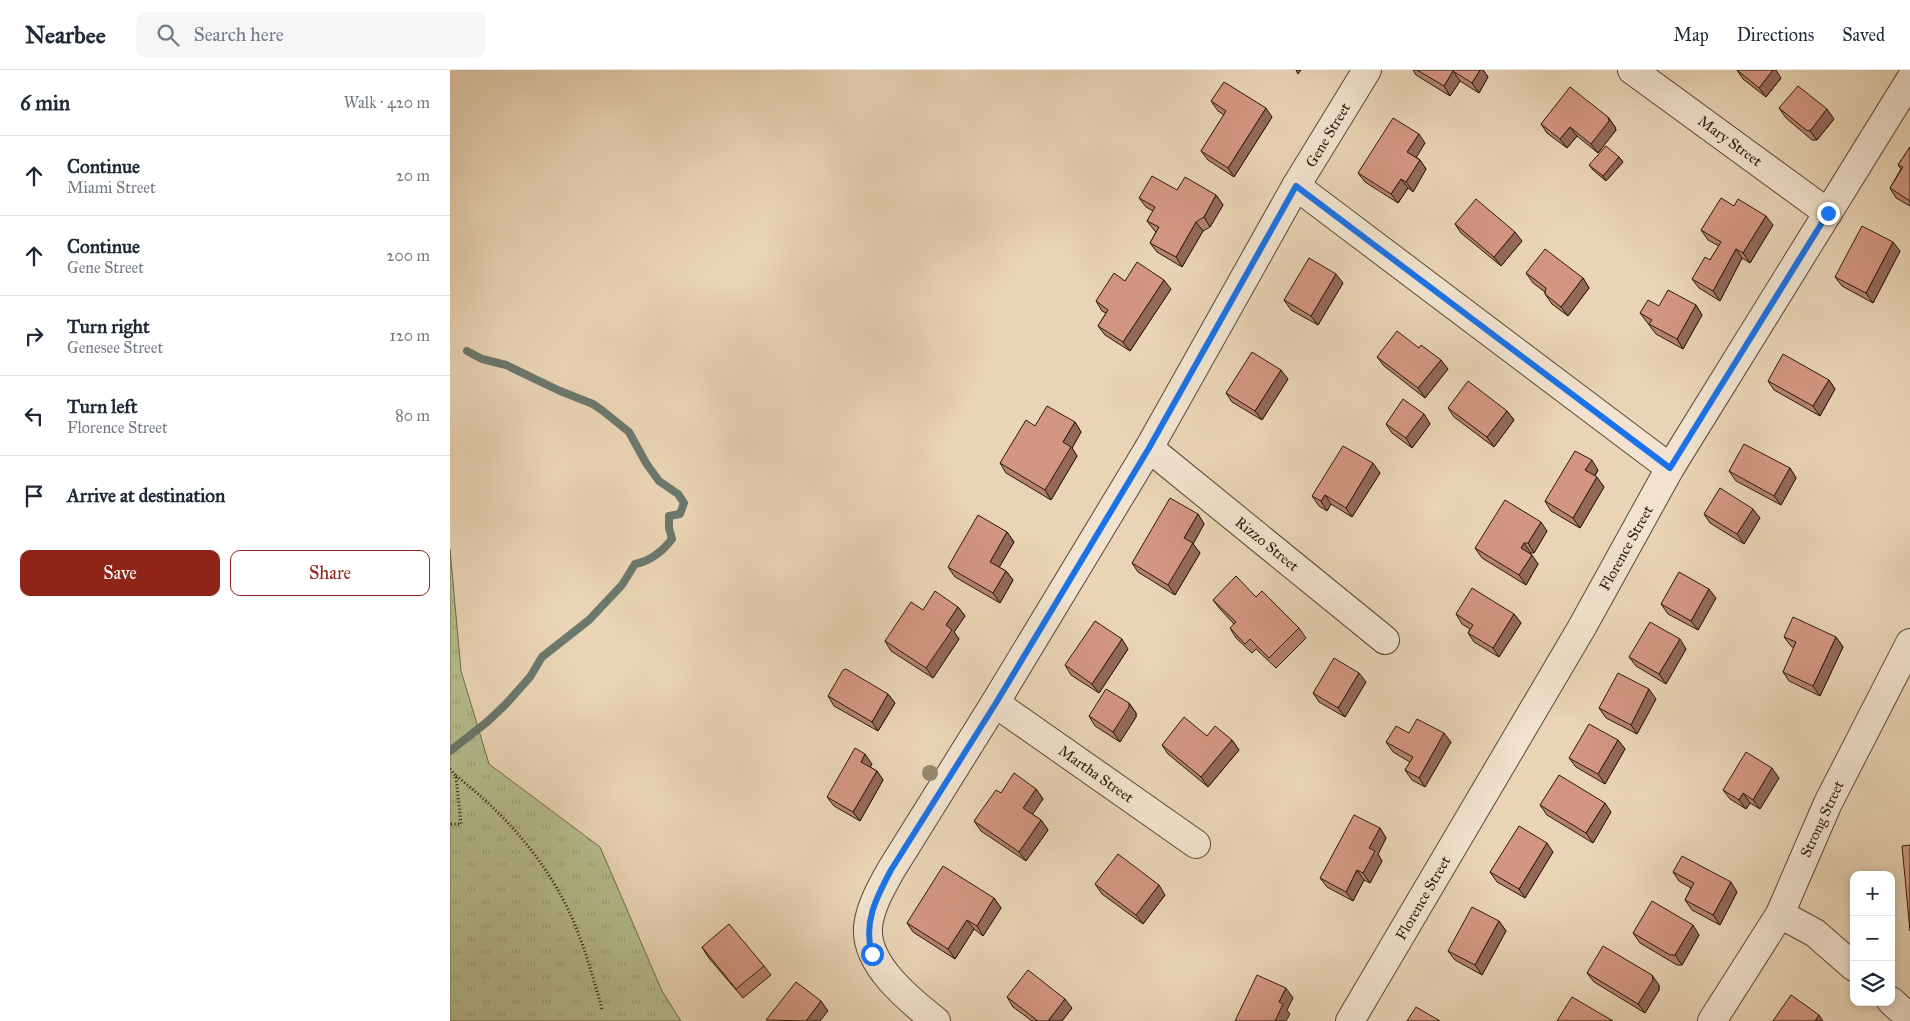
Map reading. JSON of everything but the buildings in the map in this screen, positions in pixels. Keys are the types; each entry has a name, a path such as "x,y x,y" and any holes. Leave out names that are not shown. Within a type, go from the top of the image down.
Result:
{"street":[{"name":"Gene Street","path":"936,1021 888,978 872,954 868,928 876,898 891,870 996,703 1149,448 1296,186 1367,70"},
{"name":"Mary Street","path":"1632,70 1828,213"},
{"name":"Florence Street","path":"1350,1021 1576,638 1670,468 1910,80"},
{"path":"1296,186 1670,468"},
{"name":"Rizzo Street","path":"1149,448 1385,640"},
{"name":"Strong Street","path":"1712,1021 1780,914 1828,803 1910,644"},
{"name":"Martha Street","path":"996,703 1196,844"},
{"path":"1780,914 1815,933 1850,964"},
{"path":"1895,1005 1910,1018"}],"path":[{"path":"450,768 456,776 477,792 498,812 520,837 550,878 574,923 590,964 602,1009"},
{"path":"450,824 461,824 456,776"}],"green space":[{"path":"450,549 461,671 489,764 600,847 662,991 681,1021 450,1021"}],"waterway":[{"path":"450,751 505,705 530,677 542,657 589,620 622,585 635,564 651,558 664,548 672,539 669,528 669,516 680,514 684,503 678,494 659,481 646,463 629,432 603,411 593,404 560,391 506,365 482,359 467,351"}],"route":[{"path":"872,954 868,928 871,913 876,898 891,870 996,703 1149,448 1296,186 1670,468 1828,213"}]}
